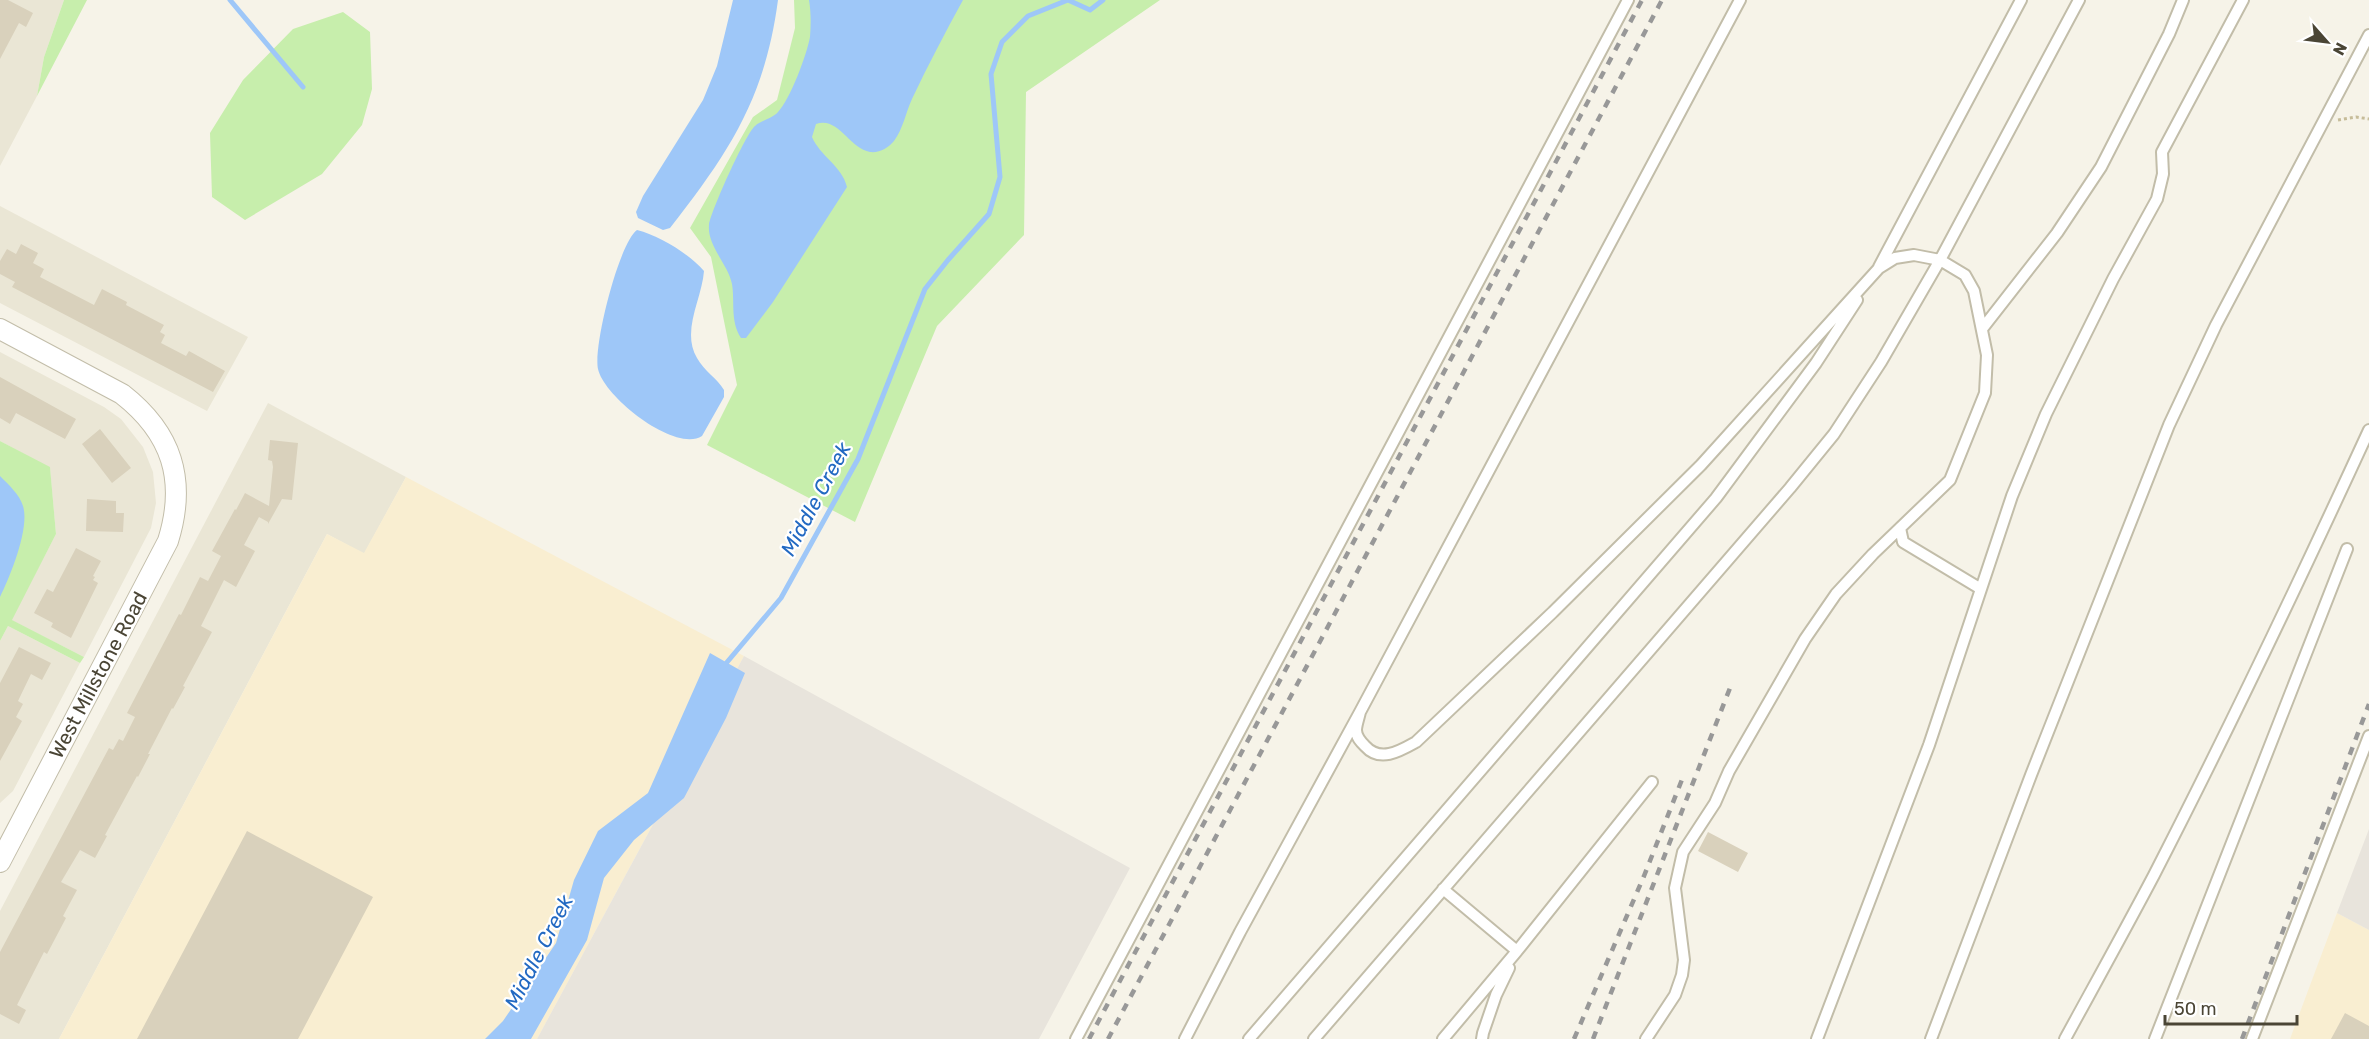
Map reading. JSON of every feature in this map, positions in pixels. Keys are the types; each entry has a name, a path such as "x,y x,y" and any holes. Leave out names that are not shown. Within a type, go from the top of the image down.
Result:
{"street":[{"name":"West Millstone Road","path":"0,329 122,394 139,407 163,439 172,459 177,482 175,520 168,541 0,862"}],"lane":[{"path":"1076,1039 1628,0"},
{"path":"1185,1039 1240,932 1740,0"},
{"path":"1249,1039 1716,498 1816,363 1879,268 2021,0"},
{"path":"1314,1039 1834,434 1881,362 1940,260 2079,0"},
{"path":"1982,329 2057,233 2102,167 2164,44 2183,0"},
{"path":"1817,1039 1929,745 2012,496 2046,414 2113,279 2157,199 2163,174 2162,152 2243,0"},
{"path":"1931,1039 2031,775 2169,425 2216,325 2369,35"},
{"path":"1360,712 1356,731 1359,741 1369,751 1381,755 1396,753 1416,742 1701,465 1879,268 1895,258 1914,255 1940,260 1965,275 1974,291 1987,355 1985,393 1973,427 1950,480 1836,594 1805,639 1729,771 1715,803 1683,852 1675,888 1684,960 1682,975 1675,995 1646,1039"},
{"path":"2066,1039 2153,877 2227,730 2287,608 2369,430"},
{"path":"1900,528 1903,542 1981,589"},
{"path":"2155,1039 2347,549"},
{"path":"2252,1039 2369,736"},
{"path":"1443,1039 1517,951 1652,782"},
{"path":"1443,889 1517,951"},
{"path":"1482,1039 1482,1033 1496,995 1517,951"}],"path":[{"path":"2322,123 2356,117 2369,118"}],"shaded area":[{"path":"0,0 64,0 44,57 37,96 0,166"},
{"path":"0,206 248,337 207,411 0,303"},
{"path":"0,352 104,407 121,419 143,447 153,472 156,503 151,528 84,657 11,620 56,534 50,468 0,441"},
{"path":"268,403 406,477 364,554 327,534 59,1039 0,1039 0,911"},
{"path":"406,477 744,656 537,1039 59,1039 327,534 364,553"},
{"path":"8,626 80,663 13,791 0,803 0,641"},
{"path":"744,656 1130,868 1039,1039 537,1039"},
{"path":"2369,829 2369,930 2337,913"},
{"path":"2337,913 2369,930 2369,1039 2290,1039"}],"green space":[{"path":"64,0 87,0 37,96 44,57"},
{"path":"794,0 1160,0 1026,92 1024,235 937,326 855,522 707,445 737,385 711,257 690,228 753,117 777,100 795,28"},
{"path":"343,12 370,32 372,89 362,125 322,174 245,220 212,197 210,133 243,80 293,29"},
{"path":"0,441 50,467 56,534 12,620 84,657 80,663 8,626 0,641"}],"water":[{"path":"733,0 778,0 764,66 742,122 727,148 670,228 663,230 638,218 636,212 643,196 703,100 717,66"},
{"path":"809,0 963,0 918,86 900,131 889,146 880,151 870,152 856,145 831,124 816,124 812,137 820,150 841,173 847,187 773,302 746,338 741,338 735,325 732,284 714,248 709,225 715,205 750,132 757,124 778,112 793,87 810,37"},
{"path":"637,230 655,236 673,246 704,271 691,337 697,358 724,390 724,397 702,436 690,439 675,437 659,430 626,407 613,394 603,381 598,369 599,339 615,274 630,239"},
{"path":"0,476 23,506 24,527 18,552 0,597"},
{"path":"710,653 745,673 726,718 684,798 634,840 604,878 587,940 531,1039 485,1039 503,1021 556,943 574,880 598,831 648,793"}],"building":[{"path":"0,0 8,0 33,13 26,27 19,23 0,59"},
{"path":"21,244 38,253 33,263 44,269 40,277 94,305 102,289 164,325 160,332 165,335 161,343 186,356 189,351 225,371 213,392 12,287 15,282 0,274 0,261 7,249 16,254"},
{"path":"0,377 76,419 65,439 16,413 10,424 0,418"},
{"path":"100,429 131,468 112,483 82,444"},
{"path":"270,440 298,443 292,500 282,499 268,524 259,517 244,545 255,551 236,587 224,580 201,626 212,632 138,777 105,835 107,836 95,858 80,850 61,882 77,890 63,916 66,918 47,954 44,952 17,1005 26,1010 19,1024 0,1014 0,952 109,748 113,750 119,739 123,741 135,717 127,713 179,614 181,615 200,577 208,581 221,556 212,551 235,509 245,493 269,506 273,467 272,461 268,460"},
{"path":"87,499 116,501 116,513 124,513 123,532 86,531"},
{"path":"76,548 101,561 93,576 95,577 93,580 98,583 71,638 51,627 53,623 34,613 47,589 53,592"},
{"path":"19,647 51,663 42,680 31,674 18,701 23,704 16,717 22,721 0,761 0,683"},
{"path":"247,831 373,897 298,1039 137,1039"},
{"path":"1708,832 1748,853 1738,872 1698,851"},
{"path":"2345,1013 2369,1026 2369,1039 2331,1039"}],"waterway":[{"path":"230,0 303,87"},
{"name":"Middle Creek","path":"723,667 781,598 858,459 925,289 989,214 1000,177 991,74 1002,42 1028,16 1068,0 1090,10 1103,0"}],"railway":[{"path":"1089,1039 1642,0"},
{"path":"1108,1039 1662,0"},
{"path":"1593,1039 1730,688"},
{"path":"2242,1039 2369,704"},
{"path":"1574,1039 1644,876 1683,777"}]}
